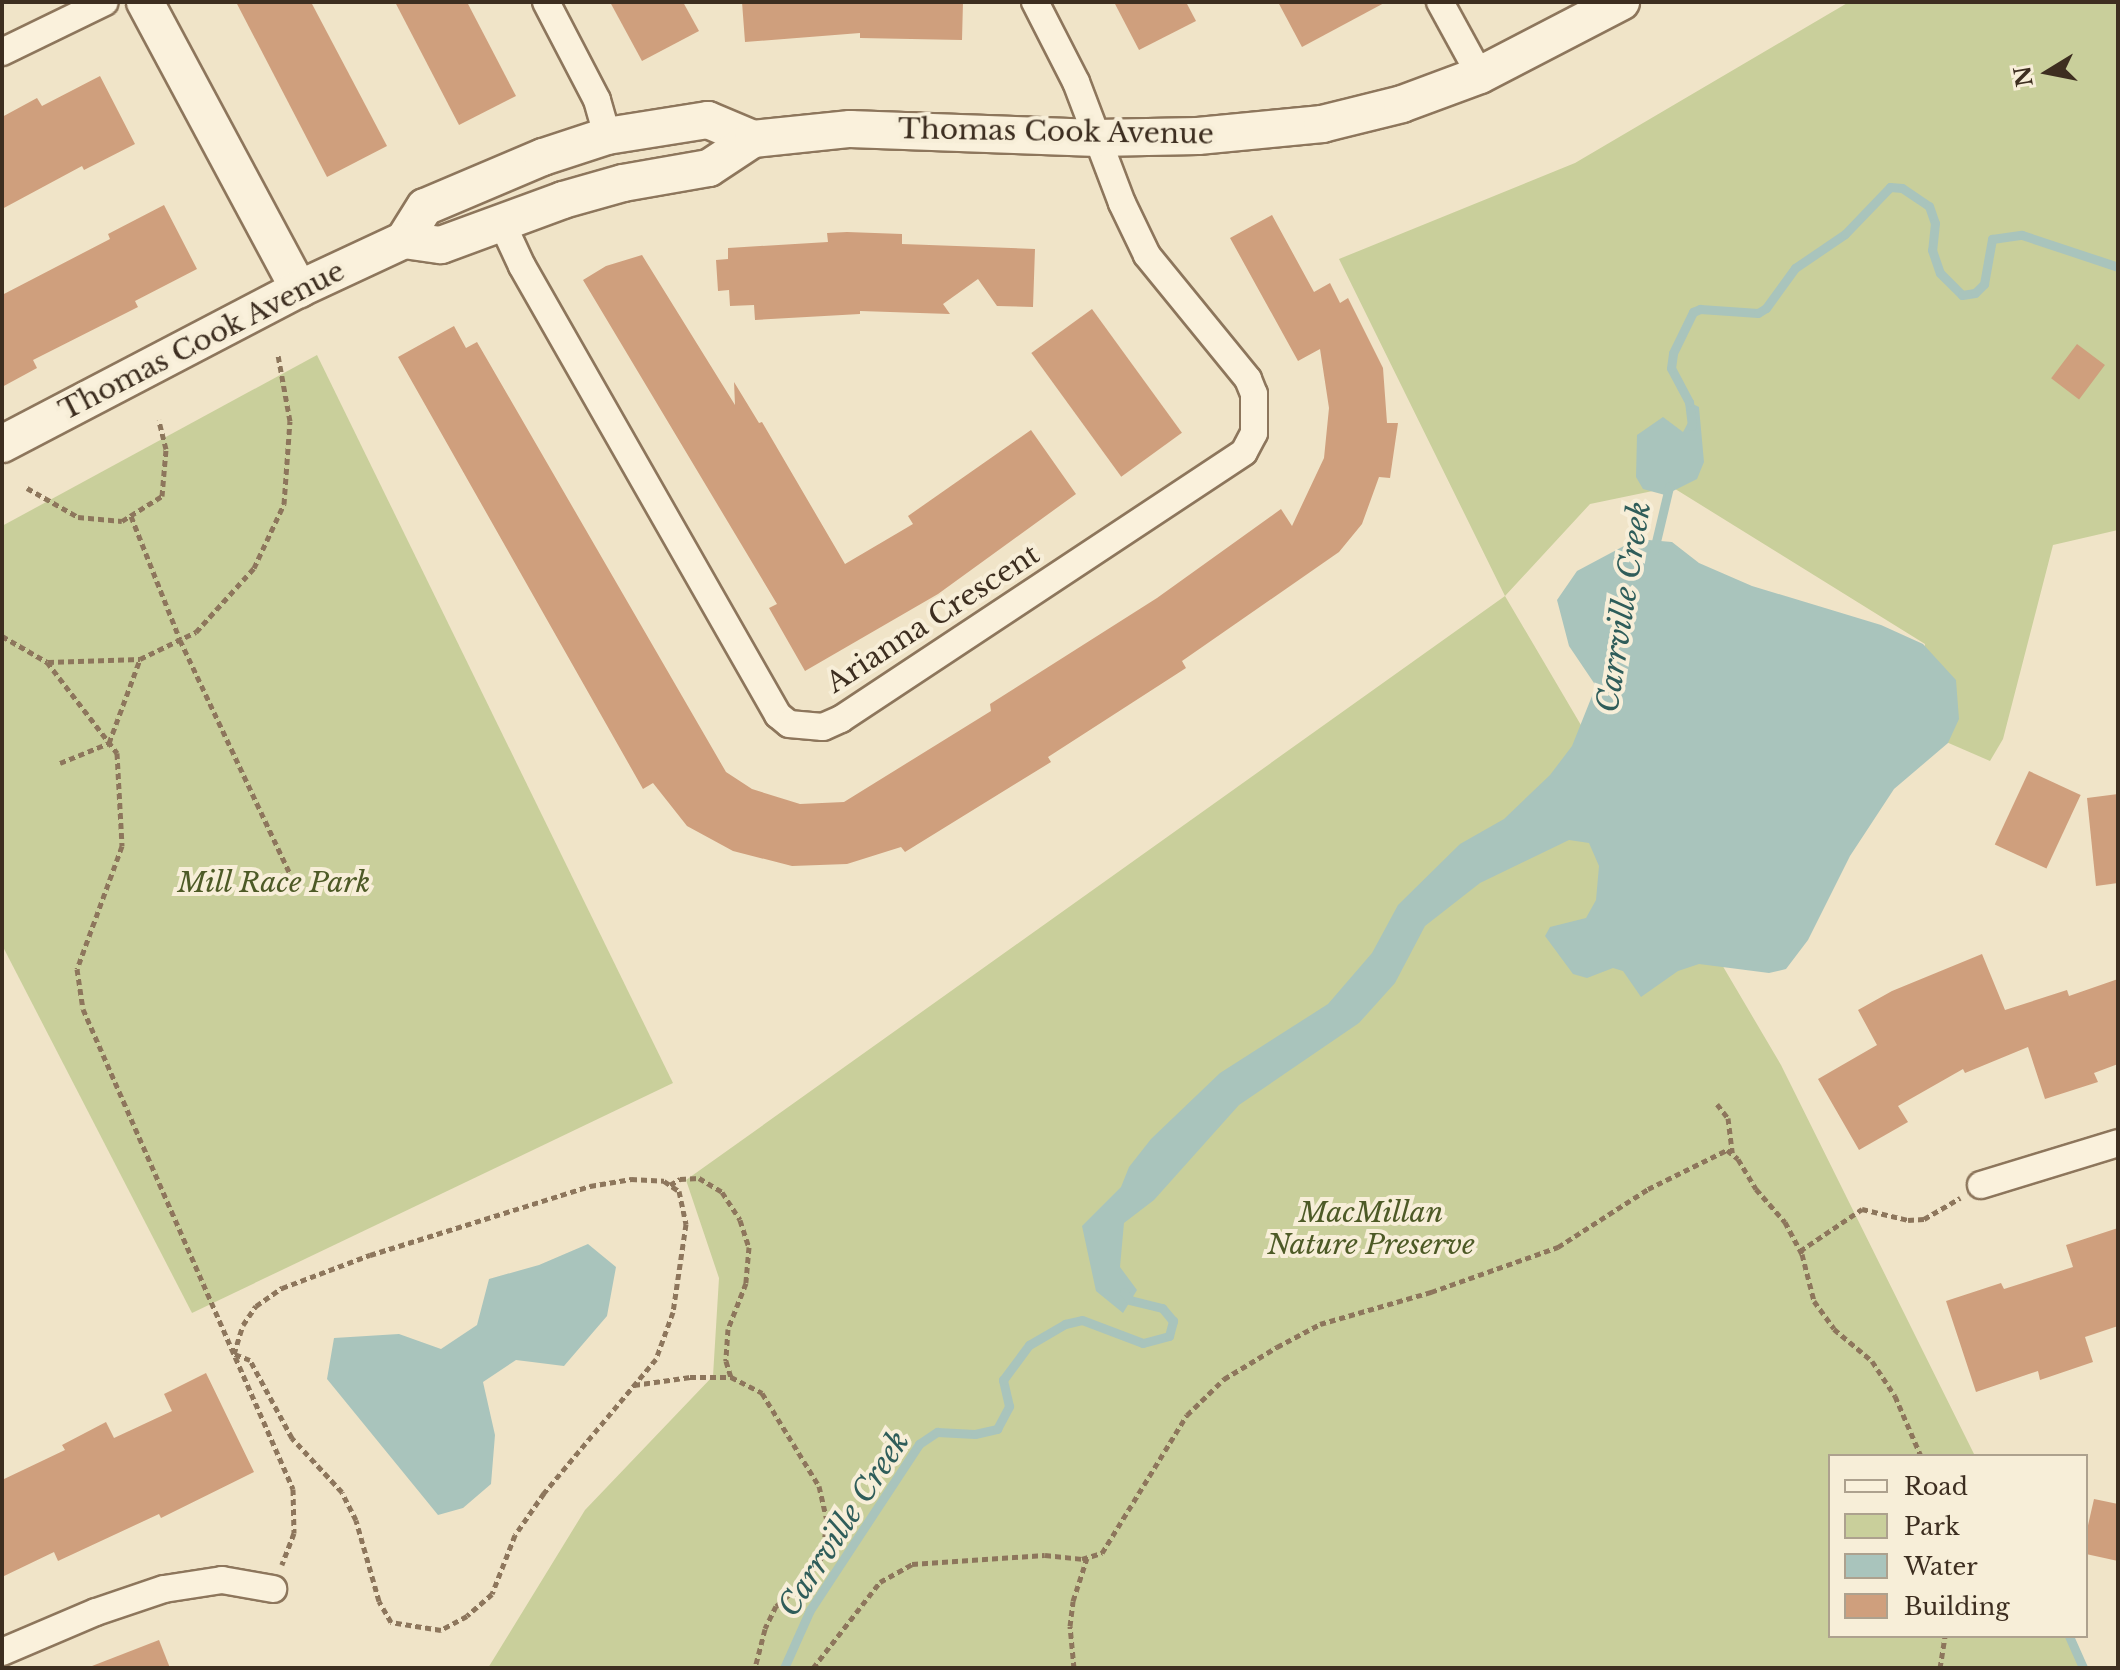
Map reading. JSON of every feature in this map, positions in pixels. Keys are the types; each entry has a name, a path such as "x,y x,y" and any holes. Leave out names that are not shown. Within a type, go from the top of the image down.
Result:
{"street":[{"path":"2,52 105,2"},
{"path":"145,2 299,289"},
{"path":"546,2 597,100 607,136"},
{"name":"Arianna Crescent","path":"502,223 516,255 778,715 789,724 823,727 841,719 1244,452 1254,433 1254,394 1248,379 1147,255 1076,82 1035,2"},
{"path":"1440,2 1480,75"},
{"name":"Thomas Cook Avenue","path":"404,240 441,245 623,183 709,168 753,139 850,129 1097,138 1245,134 1322,124 1402,104 1480,75 1621,2"},
{"name":"Thomas Cook Avenue","path":"2,444 299,289 404,240 425,207 543,157 607,136 708,120 753,139"},
{"path":"1981,1185 2118,1143"},
{"path":"2,1652 96,1612 164,1589 222,1580 273,1589"}],"path":[{"path":"47,662 140,659 196,632 254,568 284,504 290,421 278,355"},
{"path":"27,488 78,517 122,521 162,496 166,449 159,420"},
{"path":"131,516 180,640 290,874"},
{"path":"2,636 47,662 117,753 122,846 77,969 83,1009 293,1489 294,1533 273,1589"},
{"path":"60,763 109,743 140,659"},
{"path":"1717,1104 1728,1118 1732,1154"},
{"path":"813,1668 880,1582 912,1564 1045,1555 1087,1557 1102,1553 1187,1415 1224,1379 1320,1324 1431,1292 1558,1247 1684,1169 1727,1150 1785,1222 1800,1251 1814,1301 1834,1329 1872,1361 1895,1396 1920,1454"},
{"path":"670,1185 680,1179 699,1178 722,1192 749,1247 746,1283 728,1329 726,1361 731,1377"},
{"path":"631,1179 664,1181 679,1191 686,1224 673,1312 656,1359 566,1464 515,1535 492,1594 467,1616 441,1630 391,1622 379,1601 356,1520 342,1492 292,1438 250,1360 234,1354 243,1325 256,1306 282,1288 370,1255 590,1186 631,1179"},
{"path":"1800,1251 1862,1209 1908,1220 1924,1219 1981,1185"},
{"path":"633,1385 690,1377 731,1377 762,1393 819,1486 827,1521 822,1557 803,1582 776,1606 765,1629 755,1668"},
{"path":"1074,1668 1070,1626 1073,1601 1087,1557"},
{"path":"1940,1668 1945,1638"}],"green space":[{"path":"1849,2 2118,2 2118,530 2053,545 2003,739 1990,761 1914,728 1925,644 1672,487 1590,504 1505,596 1339,259 1575,163"},
{"name":"Mill Race Park","path":"317,355 673,1083 192,1313 2,945 2,526"},
{"name":"MacMillan Nature Preserve","path":"1505,596 1781,1065 1974,1454 1828,1454 1828,1638 2067,1638 2084,1668 488,1668 585,1510 713,1376 719,1278 686,1180"}],"water":[{"path":"1689,402 1699,407 1704,462 1697,479 1665,495 1643,489 1636,477 1637,435 1663,417 1683,432 1691,417"},
{"path":"1637,539 1672,542 1699,563 1752,586 1881,625 1923,644 1956,680 1959,719 1948,743 1894,789 1850,856 1808,940 1786,969 1769,973 1699,964 1678,971 1641,997 1623,971 1613,968 1587,978 1573,974 1545,936 1550,927 1586,918 1596,900 1599,866 1589,843 1569,840 1480,883 1425,926 1395,983 1359,1023 1239,1105 1154,1200 1124,1223 1120,1267 1137,1290 1123,1313 1096,1291 1082,1226 1121,1187 1129,1167 1151,1139 1220,1073 1328,1004 1372,953 1398,905 1460,844 1504,819 1550,775 1572,746 1596,686 1569,646 1557,600 1577,571"},
{"path":"588,1244 616,1267 607,1316 564,1366 516,1360 483,1382 495,1435 491,1484 463,1508 438,1515 327,1379 334,1338 399,1334 441,1349 477,1325 489,1279 539,1265"}],"building":[{"path":"236,2 311,2 387,146 327,177"},
{"path":"395,2 467,2 516,96 459,125"},
{"path":"610,2 683,2 699,31 642,61"},
{"path":"742,2 963,2 962,40 860,38 860,33 745,42"},
{"path":"1114,2 1186,2 1196,21 1139,50"},
{"path":"1278,2 1386,2 1302,47"},
{"path":"100,76 135,144 84,170 82,166 2,209 2,117 37,98 42,106"},
{"path":"164,205 197,269 135,301 138,307 33,360 37,368 2,387 2,295 110,239 108,234"},
{"path":"1272,215 1314,292 1330,283 1340,303 1348,298 1383,368 1387,423 1398,423 1390,478 1379,477 1362,524 1339,552 1182,661 1186,668 1048,757 1051,762 905,852 901,847 847,864 792,866 733,851 687,826 653,783 643,789 398,357 454,326 466,348 477,342 726,772 752,789 800,804 844,802 991,711 990,704 1157,598 1281,509 1292,526 1324,458 1329,408 1320,349 1298,361 1230,238"},
{"path":"827,233 902,234 902,244 1035,249 1033,307 997,306 978,279 943,304 950,314 860,311 860,314 755,320 754,305 730,306 729,290 718,291 716,260 728,259 728,248 828,242"},
{"path":"642,255 735,405 734,382 759,423 762,422 845,564 913,524 908,516 1031,430 1076,494 938,594 805,671 769,608 777,604 583,280 606,266"},
{"path":"1092,309 1182,433 1121,477 1031,353"},
{"path":"2077,344 2105,365 2079,399 2051,378"},
{"path":"2029,771 2081,795 2046,869 1995,844"},
{"path":"2118,794 2118,883 2096,886 2087,798"},
{"path":"1982,954 2005,1010 2067,990 2069,996 2118,979 2118,1064 2094,1073 2098,1082 2045,1099 2028,1047 1965,1073 1963,1069 1898,1106 1908,1122 1859,1150 1818,1079 1877,1045 1858,1010 1892,991"},
{"path":"2118,1228 2118,1326 2085,1337 2093,1362 2040,1380 2038,1371 1976,1392 1946,1301 2001,1283 2004,1289 2073,1267 2066,1245"},
{"path":"206,1373 254,1472 161,1518 159,1514 58,1561 54,1552 2,1577 2,1480 65,1450 62,1445 106,1422 114,1438 172,1411 164,1394"},
{"path":"2094,1499 2118,1504 2118,1561 2088,1554 2088,1525"},
{"path":"159,1640 170,1668 92,1666"}],"waterway":[{"name":"Carrville Creek","path":"1692,426 1689,402 1671,368 1673,353 1693,312 1700,309 1758,313 1766,308 1795,268 1845,234 1890,187 1902,188 1929,206 1935,223 1932,250 1940,273 1962,295 1975,293 1984,284 1992,239 2022,235 2118,267"},
{"name":"Carrville Creek","path":"1654,550 1669,487"},
{"name":"Carrville Creek","path":"784,1668 810,1610 919,1444 937,1432 975,1434 997,1429 1009,1406 1003,1380 1029,1345 1065,1324 1082,1320 1143,1343 1169,1336 1173,1321 1162,1308 1130,1300 1124,1292"},
{"path":"2070,1638 2083,1668"}]}
